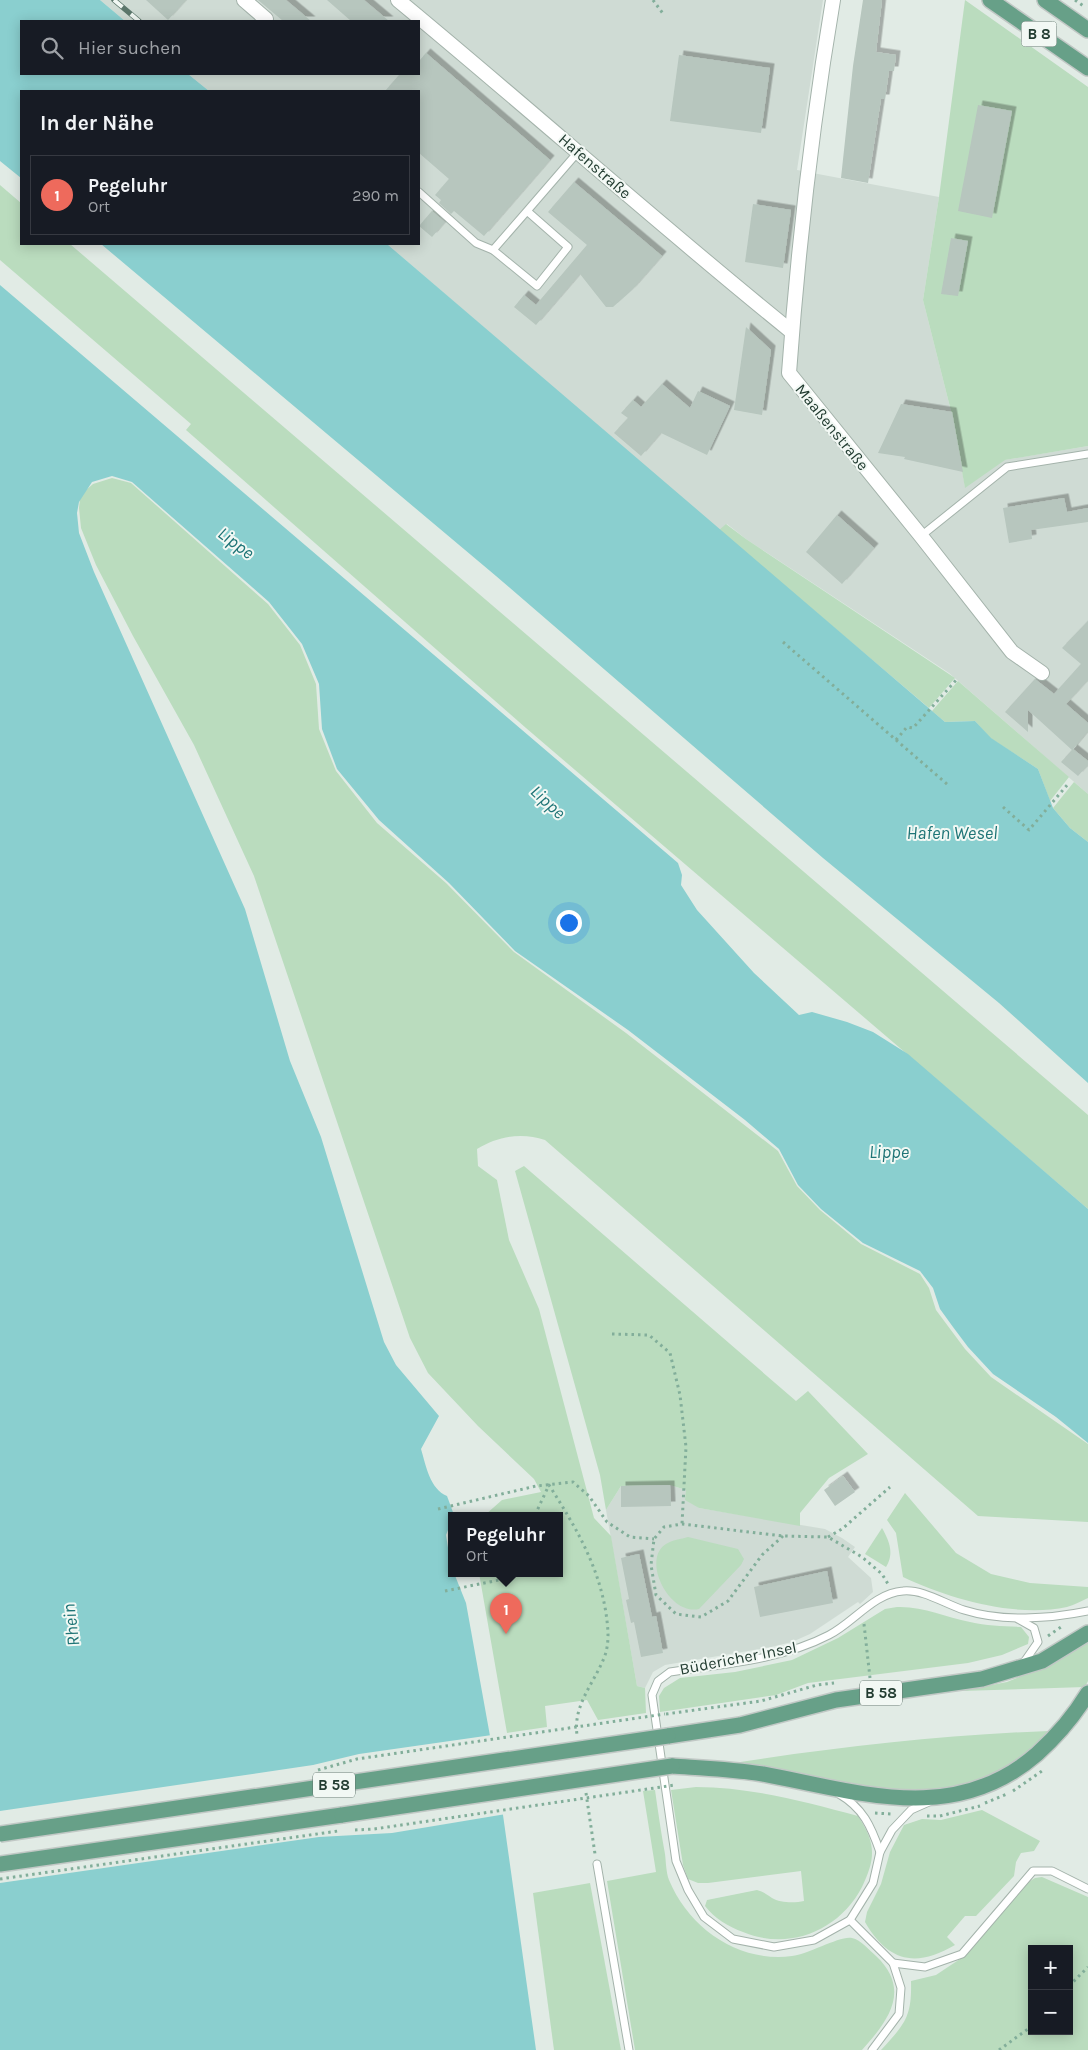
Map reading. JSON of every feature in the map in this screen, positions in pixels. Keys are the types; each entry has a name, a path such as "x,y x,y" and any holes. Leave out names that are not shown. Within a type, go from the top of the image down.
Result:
{"main road":[{"name":"B 8","path":"990,0 1088,68"},
{"name":"B 8","path":"1045,0 1088,30"},
{"name":"B 58","path":"0,1834 740,1725 836,1700 982,1679 1042,1661 1088,1633"},
{"name":"B 58","path":"0,1864 672,1766 760,1774 828,1787 910,1798 946,1798 986,1788 1024,1766 1056,1738 1088,1693"}],"street":[{"path":"244,0 266,18"},
{"name":"Hafenstraße","path":"398,0 578,152 684,245 792,332"},
{"name":"Maaßenstraße","path":"834,0 817,94 789,373 922,536 1012,652 1042,673"}],"lane":[{"path":"494,250 578,152"},
{"path":"420,193 476,243 494,250 537,286 568,247 527,212"},
{"path":"922,536 1008,467 1088,454"},
{"name":"Büdericher Insel","path":"850,1920 814,1940 774,1946 733,1939 704,1917 688,1890 676,1861 653,1715 652,1695 658,1681 670,1672 788,1652 830,1635 862,1610 893,1593 914,1591 966,1611 1017,1618 1088,1610"},
{"path":"1017,1618 1034,1628 1038,1642 1019,1669"},
{"path":"828,1787 848,1799 862,1812 872,1828 880,1852"},
{"path":"872,2050 899,2014 901,1988 893,1963 850,1920 873,1884 880,1852 892,1830 910,1810 923,1803 946,1798"},
{"path":"597,1864 629,2050"},
{"path":"893,1963 925,1966 962,1954 1033,1871 1052,1871 1088,1889"}],"path":[{"path":"653,0 664,15"},
{"path":"1075,0 1088,9"},
{"path":"783,642 948,786"},
{"path":"896,740 907,727 913,728 958,678"},
{"path":"1003,807 1029,830 1068,784"},
{"path":"612,1334 649,1335 670,1353 680,1395 686,1448 682,1524"},
{"path":"438,1509 549,1484 573,1482 589,1496 607,1522 630,1537 654,1539"},
{"path":"536,1512 549,1484"},
{"path":"549,1484 588,1550 602,1591 607,1624 608,1645 605,1656 579,1706 576,1716 578,1743"},
{"path":"783,1536 762,1555 728,1601 701,1617 676,1614 656,1595 651,1565 654,1539 664,1527 682,1524 783,1536 828,1537 842,1529 890,1487"},
{"path":"828,1537 869,1563 882,1574 893,1593"},
{"path":"445,1591 499,1580 503,1577"},
{"path":"862,1610 870,1678"},
{"path":"310,1772 358,1759 665,1714"},
{"path":"0,1879 325,1832 374,1829 683,1784"},
{"path":"585,1790 597,1864"},
{"path":"1073,1982 1088,1967"},
{"path":"999,2050 1028,2029"}],"shaded area":[{"path":"100,0 823,0 797,170 939,197 923,300 951,411 965,487 1004,460 1088,446 1088,794 949,673 746,539 727,524 719,530 388,245 420,245 420,90 208,90 189,75 420,75 420,20 124,20"},
{"path":"670,1485 686,1490 699,1508 825,1529 855,1547 848,1557 871,1578 873,1592 860,1604 858,1602 810,1634 792,1642 665,1665 653,1672 645,1688 637,1686 606,1510 621,1486"}],"green space":[{"path":"965,0 1088,87 1088,446 1005,460 965,488 951,411 923,300 939,197"},
{"path":"0,185 20,202 20,245 71,245 1088,1115 1088,1209 526,728 186,430 191,424 0,260"},
{"path":"112,478 131,483 268,604 300,645 316,684 319,729 336,771 377,823 446,883 514,952 626,1033 778,1151 797,1186 820,1210 861,1244 920,1274 929,1288 936,1310 965,1349 991,1377 1088,1444 1088,1522 978,1516 545,1140 519,1136 493,1141 477,1149 478,1166 497,1180 509,1240 539,1309 594,1518 611,1536 637,1686 645,1688 646,1713 598,1720 587,1700 545,1706 547,1727 507,1733 480,1577 563,1577 563,1512 488,1512 502,1500 541,1492 534,1479 478,1426 428,1373 410,1338 254,876 194,745 96,565 81,528 80,499 93,484"},
{"path":"726,524 955,678 929,708 719,530"},
{"path":"958,681 1069,777 1050,801 1038,769 990,738 975,721 945,722 932,711"},
{"path":"1074,782 1088,794 1088,842 1070,828 1053,808"},
{"path":"524,1166 796,1401 808,1391 868,1454 829,1478 800,1513 800,1526 699,1508 685,1500 686,1490 670,1485 621,1486 606,1510 600,1475 515,1171"},
{"path":"905,1493 956,1553 991,1574 1030,1583 1088,1587 1088,1598 1067,1607 1047,1610 1005,1608 941,1593 903,1577 896,1533 887,1520"},
{"path":"882,1528 890,1548 890,1557 886,1567 865,1554"},
{"path":"688,1537 738,1549 744,1559 741,1565 699,1609 688,1609 678,1604 669,1595 662,1585 656,1561 659,1551 666,1544"},
{"path":"897,1607 925,1610 976,1623 1021,1627 1029,1637 1028,1644 1002,1655 968,1663 808,1683 776,1695 660,1712 659,1696 664,1688 680,1678 735,1672 792,1660 838,1638 885,1609"},
{"path":"1088,1640 1088,1681 1085,1687 961,1691 1007,1682 1036,1670"},
{"path":"1049,1731 1044,1736 1047,1738 1020,1759 1000,1770 968,1784 921,1793 859,1786 763,1767 720,1765 884,1743"},
{"path":"696,1787 757,1792 858,1816 871,1843 872,1859 867,1877 852,1902 826,1926 795,1938 760,1937 738,1930 717,1918 705,1906 707,1900 757,1890 779,1901 804,1901 801,1871 708,1883 698,1883 688,1879 683,1865 671,1790"},
{"path":"655,1790 669,1880 689,1913 702,1927 718,1939 735,1948 753,1954 772,1957 799,1955 840,1939 852,1938 865,1945 887,1969 893,1981 892,2005 880,2028 862,2050 635,2050 607,1881 656,1872 643,1791"},
{"path":"982,1810 1040,1841 1034,1851 1021,1853 1016,1862 1014,1876 976,1916 965,1916 947,1937 955,1945 928,1957 904,1957 893,1953 883,1946 865,1922 867,1912 881,1884 890,1852 904,1825 922,1819 941,1820"},
{"path":"1042,1877 1088,1897 1088,2050 881,2050 905,2019 910,2003 911,1981 936,1975 966,1955 1027,1883 1035,1878"},
{"path":"590,1883 621,2050 554,2050 533,1893"}],"water":[{"path":"0,0 100,0 124,20 20,20 20,75 189,75 208,90 20,90 20,177 0,161"},
{"name":"Hafen Wesel","path":"102,245 388,245 945,722 975,721 991,738 1038,769 1053,808 1070,828 1088,842 1088,1083 999,1003 823,858 496,576"},
{"path":"0,285 678,863 682,875 681,885 697,910 754,973 799,1015 812,1012 847,1022 873,1032 908,1054 1088,1209 1088,1443 1056,1417 993,1374 968,1347 940,1309 933,1288 920,1271 863,1243 821,1209 798,1185 779,1149 745,1120 628,1030 515,951 449,883 379,820 337,769 322,729 319,684 302,644 269,602 132,482 112,476 92,482 79,502 77,513 79,533 94,572 245,909 290,1061 321,1137 384,1342 396,1365 439,1416 421,1449 433,1483 441,1493 447,1496 453,1512 448,1512 448,1530 446,1535 448,1577 456,1577 466,1603 503,1815 536,2050 0,2050"}],"pier":[{"path":"492,1735 506,1814 392,1833 319,1837 0,1883 0,1811 313,1765 359,1754"}],"building":[{"path":"146,0 186,0 168,20"},
{"path":"258,0 286,0 310,20 282,20"},
{"path":"327,0 364,0 388,20 350,20"},
{"path":"863,0 882,0 876,52 896,55 894,71 889,71 885,99 881,99 868,183 841,178 853,66"},
{"path":"426,53 550,160 484,236 454,211 451,214 439,203 441,200 435,195 449,179 420,154 420,90 386,90 399,75 420,75 420,60"},
{"path":"679,55 770,68 761,133 670,121"},
{"path":"978,105 1012,111 992,218 958,211"},
{"path":"574,182 662,256 632,290 613,307 606,307 580,274 536,325 514,307 524,295 536,305 587,245 548,212"},
{"path":"753,204 791,210 783,268 745,262"},
{"path":"432,211 445,222 432,237 420,225"},
{"path":"951,238 968,241 958,296 941,294"},
{"path":"746,327 771,350 762,415 734,410"},
{"path":"662,384 690,408 698,391 730,406 707,455 661,433 641,456 614,433 628,418 621,413 633,400 641,407"},
{"path":"901,404 952,412 963,472 904,459 905,457 878,453"},
{"path":"1064,498 1067,512 1088,508 1088,522 1031,530 1032,539 1009,543 1003,508"},
{"path":"837,515 874,548 842,584 806,552"},
{"path":"1088,621 1088,680 1066,704 1088,723 1088,731 1073,749 1088,761 1088,765 1078,776 1061,762 1072,750 1028,710 1028,732 1005,712 1035,679 1054,694 1081,664 1062,648"},
{"path":"843,1476 855,1492 835,1506 824,1490"},
{"path":"670,1485 671,1506 621,1507 621,1486"},
{"path":"639,1554 652,1617 656,1616 663,1653 641,1657 634,1622 631,1623 626,1600 629,1599 621,1558"},
{"path":"827,1571 833,1603 760,1617 754,1587"}],"railway":[{"path":"114,0 138,20"}],"place":[{"name":"Pegeluhr","path":"506,1634"}],"water label":[{"name":"Lippe","path":"236,543"},
{"name":"Lippe","path":"548,802"},
{"name":"Lippe","path":"889,1152"},
{"name":"Rhein","path":"71,1625"}]}
